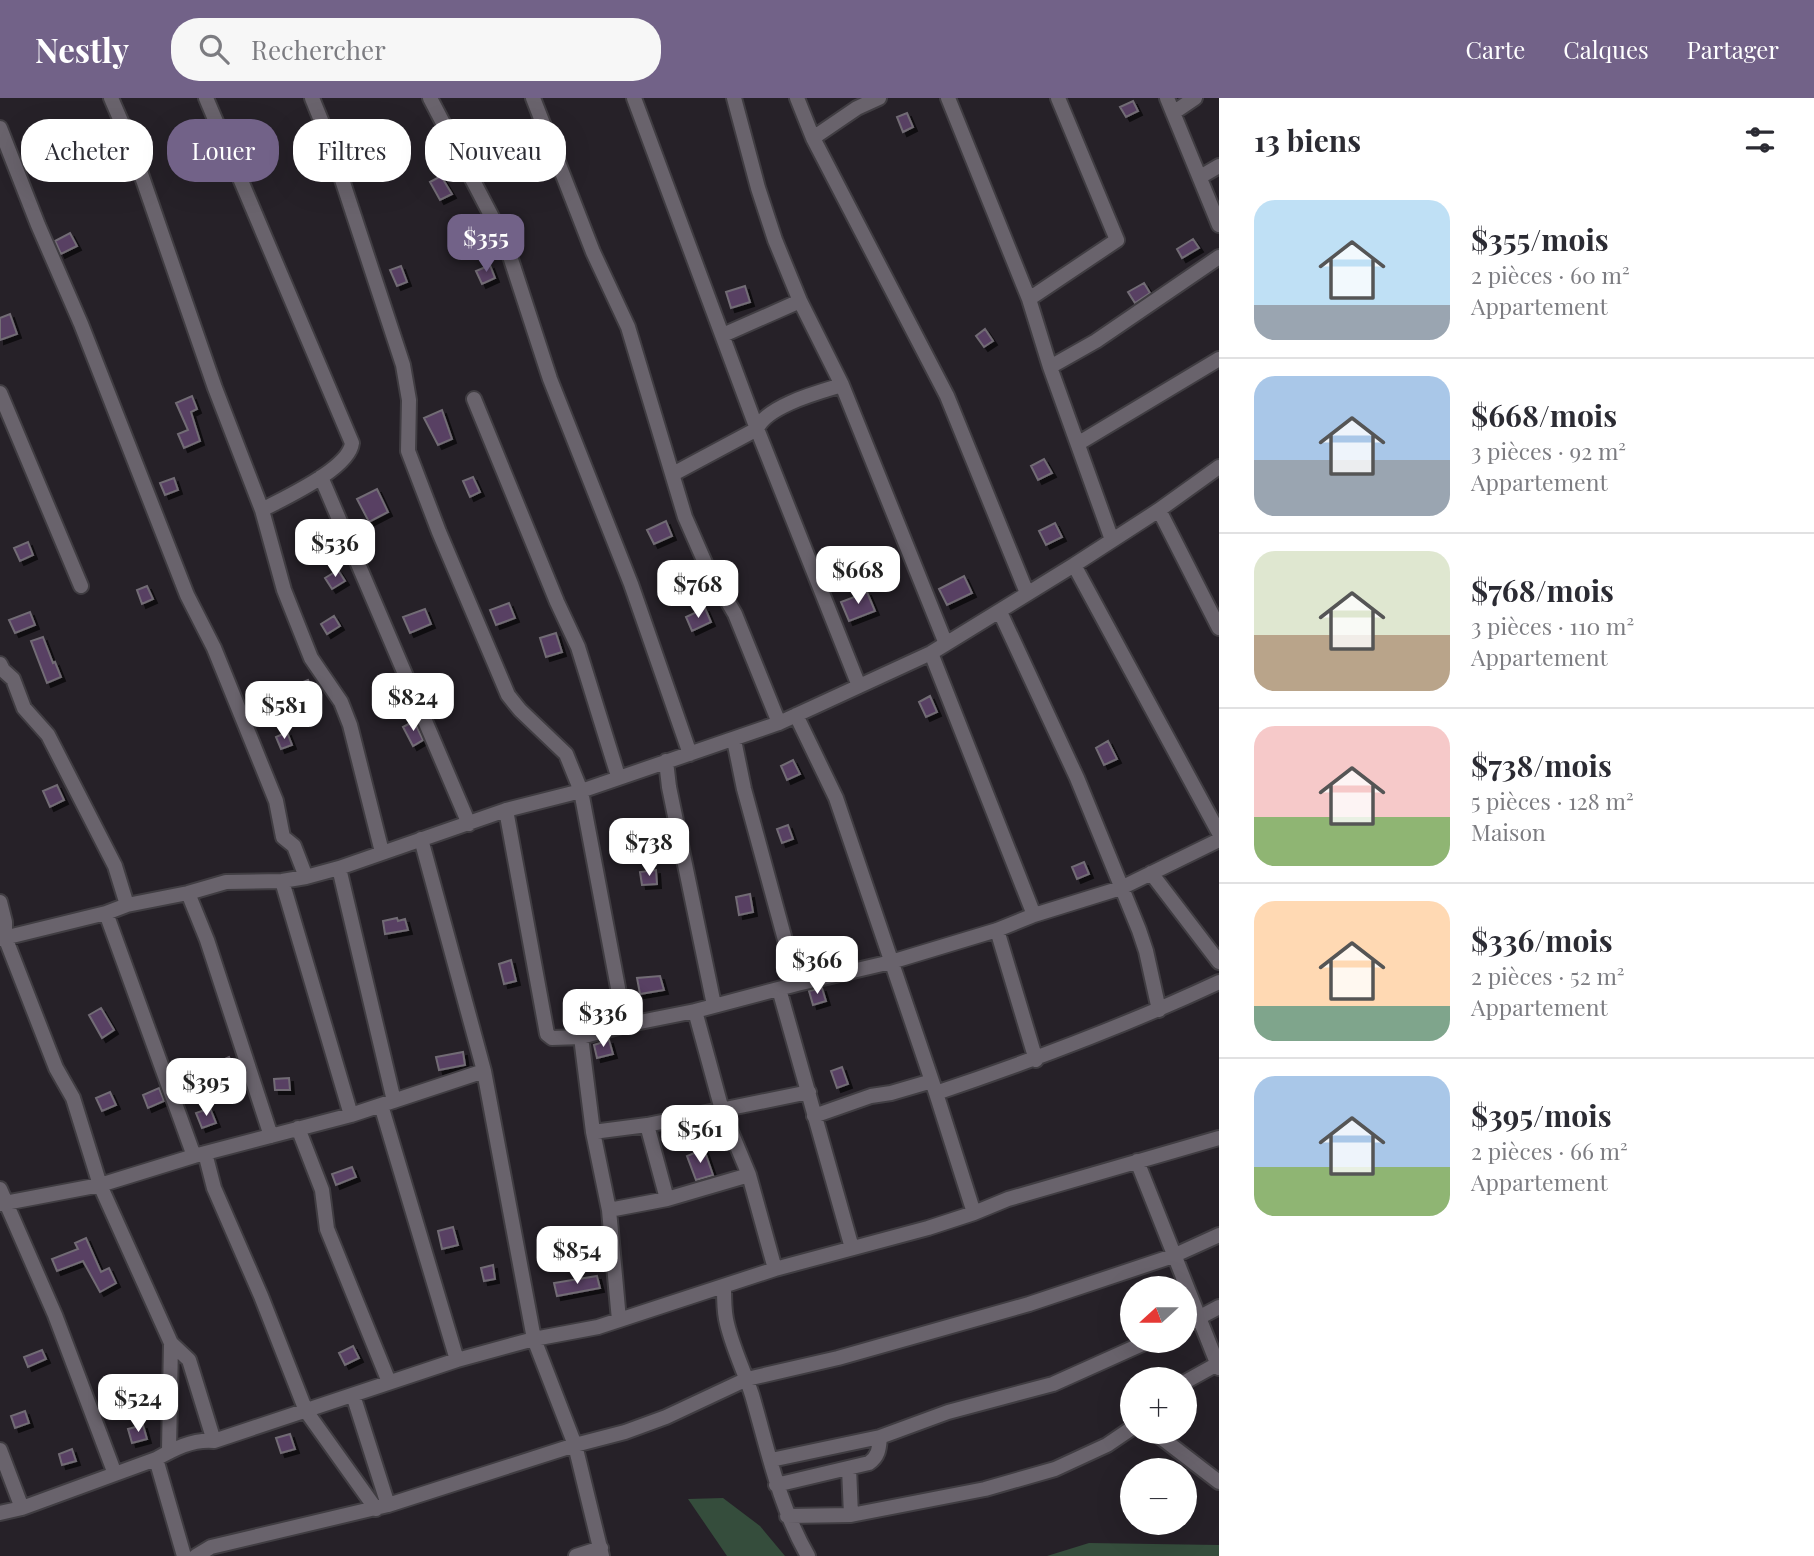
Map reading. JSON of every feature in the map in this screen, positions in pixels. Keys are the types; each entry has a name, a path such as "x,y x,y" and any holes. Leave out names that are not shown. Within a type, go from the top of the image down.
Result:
{"street":[{"path":"111,98 130,142 211,376 262,510 278,575 311,658 341,702 350,725 382,852"},
{"path":"206,98 352,443 345,458 321,477 262,510"},
{"path":"312,98 329,140 403,365 409,400 408,451 429,507 508,695 566,754 581,791 625,1025"},
{"path":"430,98 506,244 550,379 631,584 690,754"},
{"path":"533,98 593,252 628,327 685,517 706,565 736,614 779,723"},
{"path":"634,98 757,429 859,686"},
{"path":"734,98 775,240 800,300 842,385 946,644"},
{"path":"797,98 813,138 947,396 1027,593"},
{"path":"813,138 855,103 879,98"},
{"path":"948,98 1029,299 1050,368 1112,540"},
{"path":"1029,299 1116,240 1058,98"},
{"path":"1167,98 1219,225"},
{"path":"1173,113 1195,98"},
{"path":"0,128 81,324 187,595 215,648 276,801 283,837 294,846 306,877"},
{"path":"1200,177 1219,166"},
{"path":"1050,368 1096,341 1219,257"},
{"path":"723,335 800,300"},
{"path":"1079,443 1219,359"},
{"path":"673,474 757,429 762,420 774,412 807,396 842,385"},
{"path":"0,393 81,586"},
{"path":"474,399 578,647 618,776"},
{"path":"2,938 226,882 282,880 339,868 506,810 581,791 618,776 779,723 931,653 1074,565 1219,467"},
{"path":"321,477 468,824"},
{"path":"1159,510 1219,628"},
{"path":"1074,565 1219,833"},
{"path":"1000,612 1077,778 1146,951 1160,1010"},
{"path":"931,653 1034,915"},
{"path":"0,664 13,679 24,708 48,735 116,866 127,905"},
{"path":"796,715 836,798 974,1213"},
{"path":"734,740 744,789 797,984"},
{"path":"666,761 668,787 686,862 714,1005"},
{"path":"506,810 547,1034 552,1038 581,1037 891,962 1121,888 1219,841"},
{"path":"421,839 484,1071 534,1339 575,1445 602,1552 576,1556"},
{"path":"339,868 387,1103 457,1360"},
{"path":"1152,873 1219,962"},
{"path":"282,880 351,1115"},
{"path":"188,892 207,940 271,1136"},
{"path":"0,902 5,922 2,938 56,1068 73,1098 100,1185 171,1343 189,1360 214,1441"},
{"path":"106,913 200,1155 261,1296 306,1411 382,1507"},
{"path":"997,930 1036,1060"},
{"path":"814,1116 871,1096 934,1087 1036,1060 1160,1010 1219,982"},
{"path":"779,989 852,1248"},
{"path":"695,1011 722,1110 749,1175 775,1269"},
{"path":"581,1037 593,1132 609,1210 619,1320"},
{"path":"115,1474 55,1315 2,1199 100,1185 351,1115 484,1071"},
{"path":"593,1132 647,1125 809,1092"},
{"path":"647,1125 667,1199"},
{"path":"298,1128 322,1190 327,1229 389,1382"},
{"path":"0,1513 22,1508 156,1459 169,1450 196,1441 214,1441 457,1360 534,1339 575,1333 775,1269 805,1263 974,1213 1008,1199 1219,1139"},
{"path":"1137,1161 1179,1276"},
{"path":"609,1210 667,1199 749,1175"},
{"path":"196,1556 211,1547 382,1507 575,1445 625,1432 666,1417 747,1379 827,1361 1018,1307 1173,1256 1219,1235"},
{"path":"724,1287 726,1319 747,1379 776,1485 787,1516 808,1556"},
{"path":"1197,1319 1219,1307"},
{"path":"1197,1330 1218,1365 1197,1376"},
{"path":"169,1450 171,1343"},
{"path":"771,1460 880,1437 948,1412 1053,1384 1122,1353"},
{"path":"354,1395 382,1507"},
{"path":"776,1485 859,1467 875,1459 880,1437"},
{"path":"787,1516 851,1516 949,1497 1055,1469 1120,1437"},
{"path":"1170,1444 1219,1482"},
{"path":"0,1450 22,1508"},
{"path":"156,1459 184,1556"},
{"path":"849,1468 851,1516"}],"green space":[{"path":"723,1498 760,1526 785,1556 727,1556 688,1499"},
{"path":"1089,1543 1219,1545 1219,1556 1047,1556"}],"building":[{"path":"1133,101 1138,111 1126,117 1120,107"},
{"path":"907,113 913,127 903,132 897,117"},
{"path":"430,182 445,182 452,194 440,200"},
{"path":"70,233 77,246 61,254 55,241"},
{"path":"1193,239 1199,248 1182,258 1177,249"},
{"path":"490,265 495,278 482,284 476,271"},
{"path":"401,266 407,282 397,286 390,270"},
{"path":"1144,283 1150,293 1135,303 1128,292"},
{"path":"745,286 750,302 731,308 726,292"},
{"path":"10,314 17,334 0,340 0,318"},
{"path":"985,329 993,341 984,347 976,336"},
{"path":"192,396 197,409 191,412 200,441 184,448 178,434 188,430 176,403"},
{"path":"442,410 452,439 438,445 424,418"},
{"path":"1044,459 1052,473 1038,480 1031,466"},
{"path":"473,477 480,492 470,497 463,481"},
{"path":"174,478 178,490 165,495 160,483"},
{"path":"377,489 388,512 369,522 357,499"},
{"path":"666,521 672,536 654,544 647,530"},
{"path":"1055,523 1062,537 1046,545 1039,531"},
{"path":"28,542 33,555 20,561 14,548"},
{"path":"338,570 345,581 332,589 325,578"},
{"path":"964,576 972,593 947,605 939,589"},
{"path":"147,586 153,599 142,604 137,590"},
{"path":"867,592 875,611 849,621 841,602"},
{"path":"509,603 515,618 496,625 490,610"},
{"path":"705,608 711,622 692,631 686,617"},
{"path":"425,609 431,624 410,633 403,617"},
{"path":"30,612 35,625 15,633 9,620"},
{"path":"334,616 340,626 327,634 321,624"},
{"path":"556,633 562,652 546,657 540,638"},
{"path":"43,637 61,677 47,683 31,641"},
{"path":"308,680 313,690 297,696 293,686"},
{"path":"930,696 937,712 926,717 919,702"},
{"path":"414,721 423,740 413,746 403,727"},
{"path":"287,732 292,745 281,749 276,737"},
{"path":"1108,741 1117,759 1104,765 1096,748"},
{"path":"793,760 800,774 787,780 781,766"},
{"path":"57,785 64,800 50,807 43,791"},
{"path":"788,825 793,839 782,843 777,829"},
{"path":"1084,862 1089,874 1077,879 1072,867"},
{"path":"656,870 657,884 642,885 640,872"},
{"path":"750,894 753,912 739,915 736,897"},
{"path":"397,918 398,921 405,919 408,930 385,934 383,921"},
{"path":"511,960 516,981 504,984 499,964"},
{"path":"660,976 664,990 640,994 637,978"},
{"path":"822,988 826,1001 813,1005 809,991"},
{"path":"101,1008 114,1030 102,1038 89,1015"},
{"path":"609,1040 613,1054 597,1058 594,1045"},
{"path":"463,1052 465,1065 439,1070 436,1057"},
{"path":"229,1057 235,1070 222,1075 216,1063"},
{"path":"842,1067 848,1084 837,1088 831,1071"},
{"path":"289,1078 290,1090 275,1090 274,1079"},
{"path":"159,1088 164,1101 148,1108 143,1095"},
{"path":"110,1092 116,1105 102,1111 96,1098"},
{"path":"210,1108 216,1123 202,1128 196,1113"},
{"path":"704,1149 713,1175 696,1180 687,1156"},
{"path":"352,1167 356,1177 336,1185 332,1174"},
{"path":"453,1227 458,1245 442,1249 438,1231"},
{"path":"86,1238 101,1272 109,1268 116,1283 100,1292 83,1261 57,1271 52,1259 78,1249 75,1243"},
{"path":"493,1265 495,1279 484,1281 481,1268"},
{"path":"597,1276 600,1288 557,1296 554,1283"},
{"path":"353,1346 359,1358 345,1365 339,1353"},
{"path":"42,1350 46,1359 28,1367 24,1357"},
{"path":"25,1411 29,1423 15,1428 11,1416"},
{"path":"143,1425 147,1439 132,1443 128,1429"},
{"path":"290,1434 295,1449 281,1453 276,1438"},
{"path":"72,1449 76,1461 62,1465 59,1454"}]}
